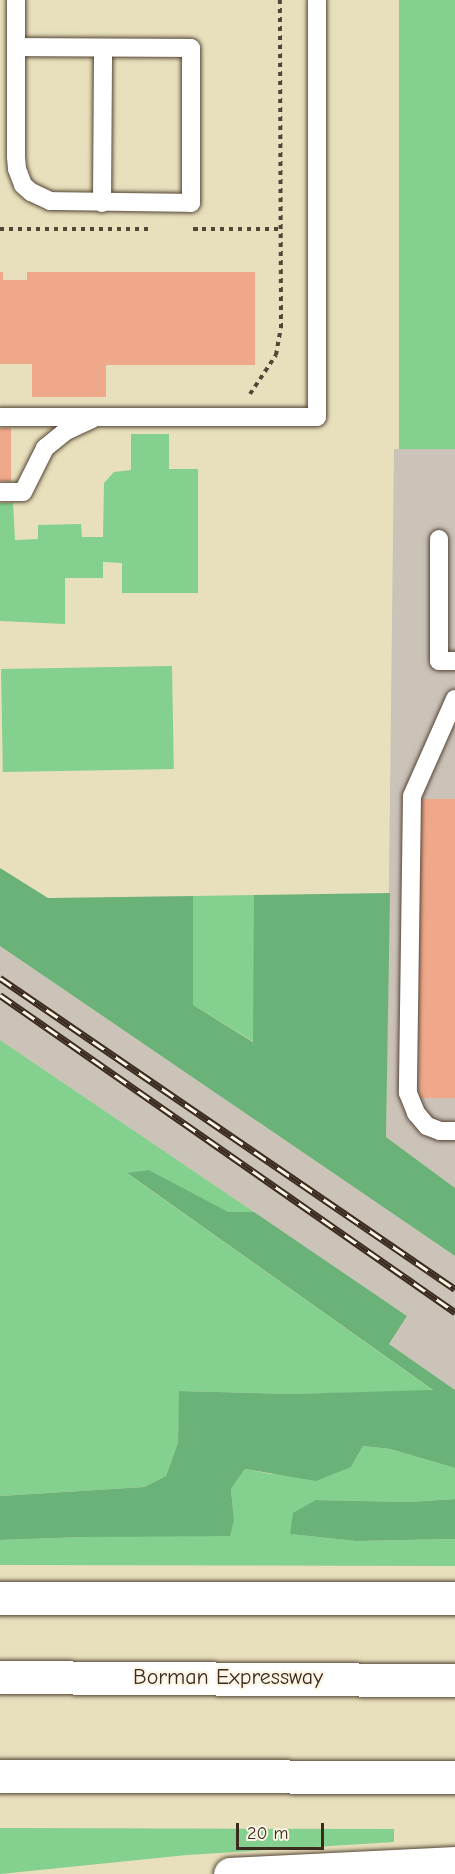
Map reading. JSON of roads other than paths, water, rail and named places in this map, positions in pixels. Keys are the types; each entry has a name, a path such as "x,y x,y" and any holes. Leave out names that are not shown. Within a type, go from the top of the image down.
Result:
{"highway":[{"path":"0,1598 455,1598"},
{"name":"Borman Expressway","path":"0,1677 455,1680"},
{"path":"0,1776 455,1777"},
{"path":"230,1874 455,1863"}],"lane":[{"path":"16,0 16,47 16,157 19,178 31,192 50,201 191,203 191,48 16,47"},
{"path":"0,417 317,417 317,0"},
{"path":"102,203 103,48"},
{"path":"0,492 23,492 45,448 66,431 96,417"},
{"path":"439,539 439,661 455,661"},
{"path":"455,699 412,796 408,1093 416,1113 427,1126 440,1131 455,1131"}],"railway":[{"path":"0,978 455,1289"},
{"path":"0,995 455,1312"}]}
